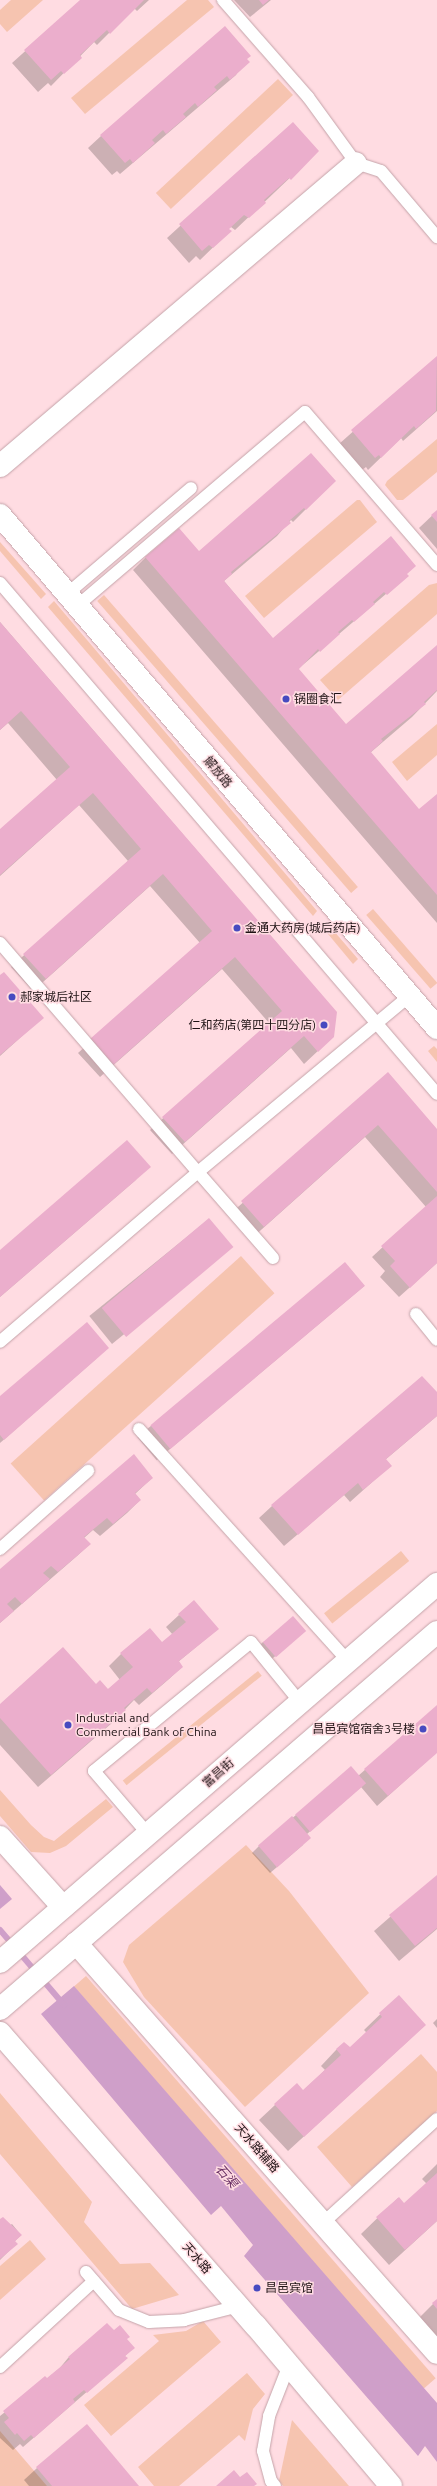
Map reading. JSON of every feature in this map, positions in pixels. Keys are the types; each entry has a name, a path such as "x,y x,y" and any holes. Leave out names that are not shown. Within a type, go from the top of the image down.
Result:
{"street":[{"path":"0,466 356,163"},
{"name":"解放路","path":"0,515 437,1028"},
{"name":"富昌街","path":"0,1962 437,1584"},
{"path":"7,2003 437,1632"},
{"path":"0,1836 63,1907"},
{"name":"天水路辅路","path":"70,1949 322,2223 437,2353"},
{"name":"天水路","path":"0,2033 239,2306 391,2486"}],"lane":[{"path":"223,0 308,97 356,163 381,171 437,237"},
{"path":"72,600 305,412 437,565"},
{"path":"72,600 191,488"},
{"path":"0,583 437,1094"},
{"path":"0,944 274,1258"},
{"path":"0,1342 198,1172 409,996"},
{"path":"416,1314 437,1340"},
{"path":"140,1429 348,1661"},
{"path":"0,1549 88,1471"},
{"path":"148,1834 94,1771 251,1642 300,1702"},
{"path":"322,2223 437,2119"},
{"path":"86,2272 119,2310 148,2322 184,2320 239,2306"},
{"path":"0,2367 94,2281"},
{"path":"275,2486 271,2481 263,2451 269,2416 289,2365"}],"shaded area":[{"path":"11,0 43,0 7,32 0,24 0,10"},
{"path":"187,0 208,0 214,7 85,114 71,98"},
{"path":"278,79 293,95 171,209 156,193"},
{"path":"437,439 437,472 403,500 397,500 385,485 387,481"},
{"path":"357,500 360,500 377,522 264,618 245,596"},
{"path":"0,542 46,594 41,599 0,551"},
{"path":"437,583 437,614 338,700 320,680 429,585"},
{"path":"104,595 358,887 351,893 97,601"},
{"path":"54,601 317,911 313,916 48,607"},
{"path":"437,724 437,755 407,781 392,762"},
{"path":"373,909 437,983 431,989 366,915"},
{"path":"327,923 358,959 353,964 323,928"},
{"path":"434,1046 437,1049 437,1062 428,1051"},
{"path":"241,1256 274,1293 44,1501 11,1463"},
{"path":"401,1551 409,1561 332,1623 324,1613"},
{"path":"258,1671 262,1676 127,1785 123,1781"},
{"path":"0,1790 31,1825 44,1837 54,1841 106,1799 113,1807 66,1846 50,1853 31,1852 0,1816"},
{"path":"246,1845 289,1891 369,1993 245,2107 144,1997 123,1962 129,1945"},
{"path":"86,1976 436,2378 424,2389 74,1986"},
{"path":"421,2054 437,2072 437,2111 352,2187 317,2147"},
{"path":"0,2093 92,2202 84,2222 120,2264 150,2263 179,2295 132,2309 0,2154"},
{"path":"30,2240 46,2259 0,2300 0,2266"},
{"path":"203,2321 221,2342 111,2436 84,2405 159,2341 153,2335 186,2331"},
{"path":"247,2373 265,2394 253,2409 245,2441 239,2435 179,2486 154,2486 138,2467"},
{"path":"292,2420 349,2486 283,2486 279,2481"},
{"path":"0,2431 47,2486 0,2486"}],"water":[{"path":"0,1885 12,1899 0,1909"},
{"path":"74,1986 437,2403 437,2462 425,2446 418,2456 244,2256 253,2245 221,2206 211,2215 41,2014"}],"building":[{"path":"80,0 144,0 110,34 107,30 80,55 82,58 64,74 61,71 51,80 24,50"},
{"path":"259,0 269,0 263,5"},
{"path":"225,26 251,56 247,59 250,62 230,80 227,76 214,87 217,90 198,107 195,103 183,114 186,117 166,134 163,130 152,140 155,143 133,163 130,159 125,163 100,135"},
{"path":"293,122 319,151 291,180 289,178 264,200 266,203 249,218 244,215 229,229 232,231 213,248 209,245 202,251 179,224"},
{"path":"437,356 436,411 416,429 414,426 381,458 379,455 375,458 351,430"},
{"path":"311,453 336,481 306,510 304,508 289,521 291,523 231,572 232,574 224,581 273,638 391,536 416,566 407,574 409,576 387,595 384,592 373,602 375,604 354,622 352,620 338,632 340,634 320,652 318,649 299,669 346,724 437,645 437,690 424,702 426,704 381,739 383,741 371,752 419,809 437,794 437,895 145,557 179,528 199,551"},
{"path":"437,510 437,522 431,515"},
{"path":"0,622 337,1012 334,1037 318,1052 304,1036 185,1142 162,1117 282,1011 235,957 113,1065 90,1039 212,931 163,874 46,979 23,954 141,849 93,793 0,875 0,829 70,767 21,711 0,730"},
{"name":"郝家城后社区","path":"4,972 44,1018 0,1055 0,975"},
{"path":"388,1072 437,1129 437,1192 378,1125 264,1227 241,1201"},
{"path":"127,1140 151,1167 0,1297 0,1250"},
{"path":"437,1196 437,1263 410,1288 390,1266 395,1261 381,1246"},
{"path":"209,1218 233,1247 126,1337 102,1308"},
{"path":"345,1262 365,1286 170,1449 150,1425"},
{"path":"87,1322 109,1348 4,1440 0,1435 0,1396"},
{"path":"422,1376 437,1392 437,1416 386,1459 392,1466 363,1490 358,1483 298,1535 271,1505"},
{"path":"134,1454 153,1478 135,1493 141,1500 113,1524 107,1518 84,1537 91,1544 58,1572 51,1566 43,1573 50,1579 22,1604 15,1597 7,1604 14,1611 0,1623 0,1569"},
{"path":"194,1600 219,1629 179,1661 183,1667 152,1693 147,1688 124,1708 126,1710 51,1775 0,1718 0,1704 63,1647 96,1684 100,1680 108,1689 133,1667 120,1653 150,1628 162,1642 186,1622 178,1614"},
{"path":"293,1616 306,1631 276,1657 263,1642"},
{"name":"昌邑宾馆宿舍3号楼","path":"437,1705 437,1753 388,1796 364,1769"},
{"path":"351,1766 366,1783 310,1832 295,1815"},
{"path":"292,1816 311,1838 277,1867 258,1846"},
{"path":"437,1875 437,1928 415,1946 389,1915"},
{"path":"399,1995 426,2025 304,2137 274,2104 297,2083 303,2090 341,2055 336,2049 344,2042 350,2047 382,2017 379,2013"},
{"path":"437,2173 437,2221 405,2250 376,2217 399,2197 404,2203"},
{"path":"3,2217 22,2235 15,2241 18,2244 0,2259 0,2219"},
{"path":"437,2299 437,2309 432,2303"},
{"path":"107,2323 114,2330 120,2325 130,2337 127,2339 135,2348 125,2356 128,2358 87,2393 84,2390 73,2399 75,2402 34,2438 31,2435 24,2441 17,2433 15,2435 4,2422 9,2418 3,2411 45,2376 47,2378 70,2359 68,2357"},
{"path":"87,2424 139,2486 52,2486 36,2467"},
{"path":"234,2470 240,2477 247,2472 257,2484 254,2486 216,2486"}],"waterway":[{"name":"石渠","path":"0,1930 64,2005"}],"place":[{"name":"锅圈食汇","path":"286,699"},
{"name":"金通大药房(城后药店)","path":"237,928"},
{"name":"郝家城后社区","path":"12,997"},
{"name":"仁和药店(第四十四分店)","path":"324,1025"},
{"name":"Industrial and Commercial Bank of China","path":"68,1725"},
{"name":"昌邑宾馆宿舍3号楼","path":"423,1729"},
{"name":"昌邑宾馆","path":"257,2288"}]}
